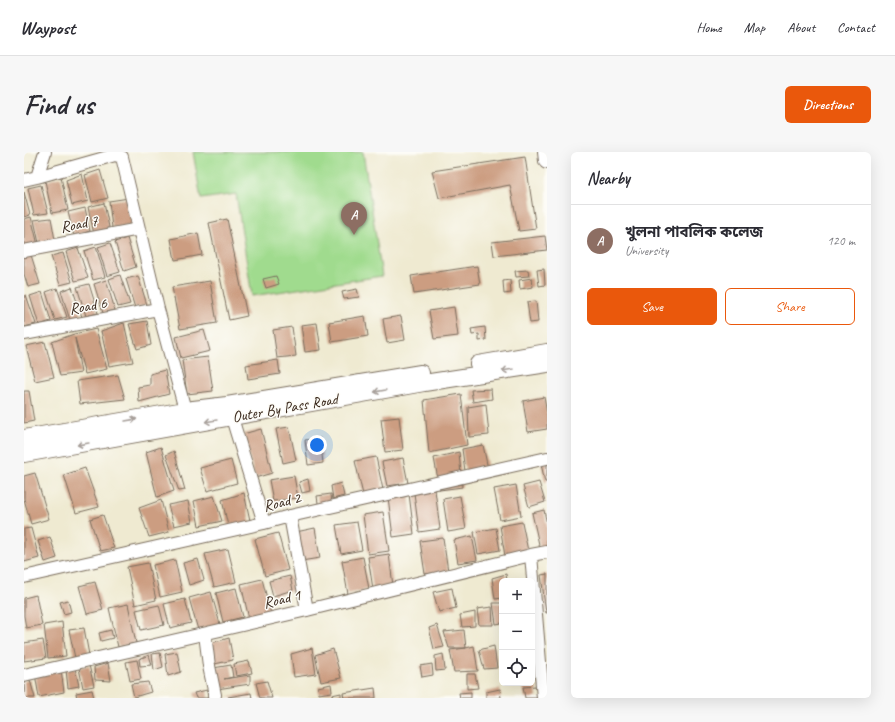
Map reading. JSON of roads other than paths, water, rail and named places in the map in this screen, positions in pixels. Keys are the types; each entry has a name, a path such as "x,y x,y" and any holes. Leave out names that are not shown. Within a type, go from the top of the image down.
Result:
{"main road":[{"path":"546,152 547,161"},
{"name":"Outer By Pass Road","path":"24,438 185,410 547,352"},
{"name":"Outer By Pass Road","path":"24,454 424,383 547,364"}],"street":[{"path":"37,177 45,152"},
{"path":"24,180 115,156 122,157 158,309 185,410"},
{"name":"Road 7","path":"24,251 139,229"},
{"name":"Road 6","path":"24,334 158,309"},
{"path":"232,418 264,524"},
{"name":"Road 2","path":"24,577 264,524 290,516 547,458"},
{"path":"290,516 307,610"},
{"name":"Road 1","path":"24,675 307,610 547,552"},
{"path":"531,555 543,698"},
{"path":"204,634 215,696 214,698"}],"place":[{"name":"খুলনা পাবলিক কলেজ","path":"354,235"}]}
